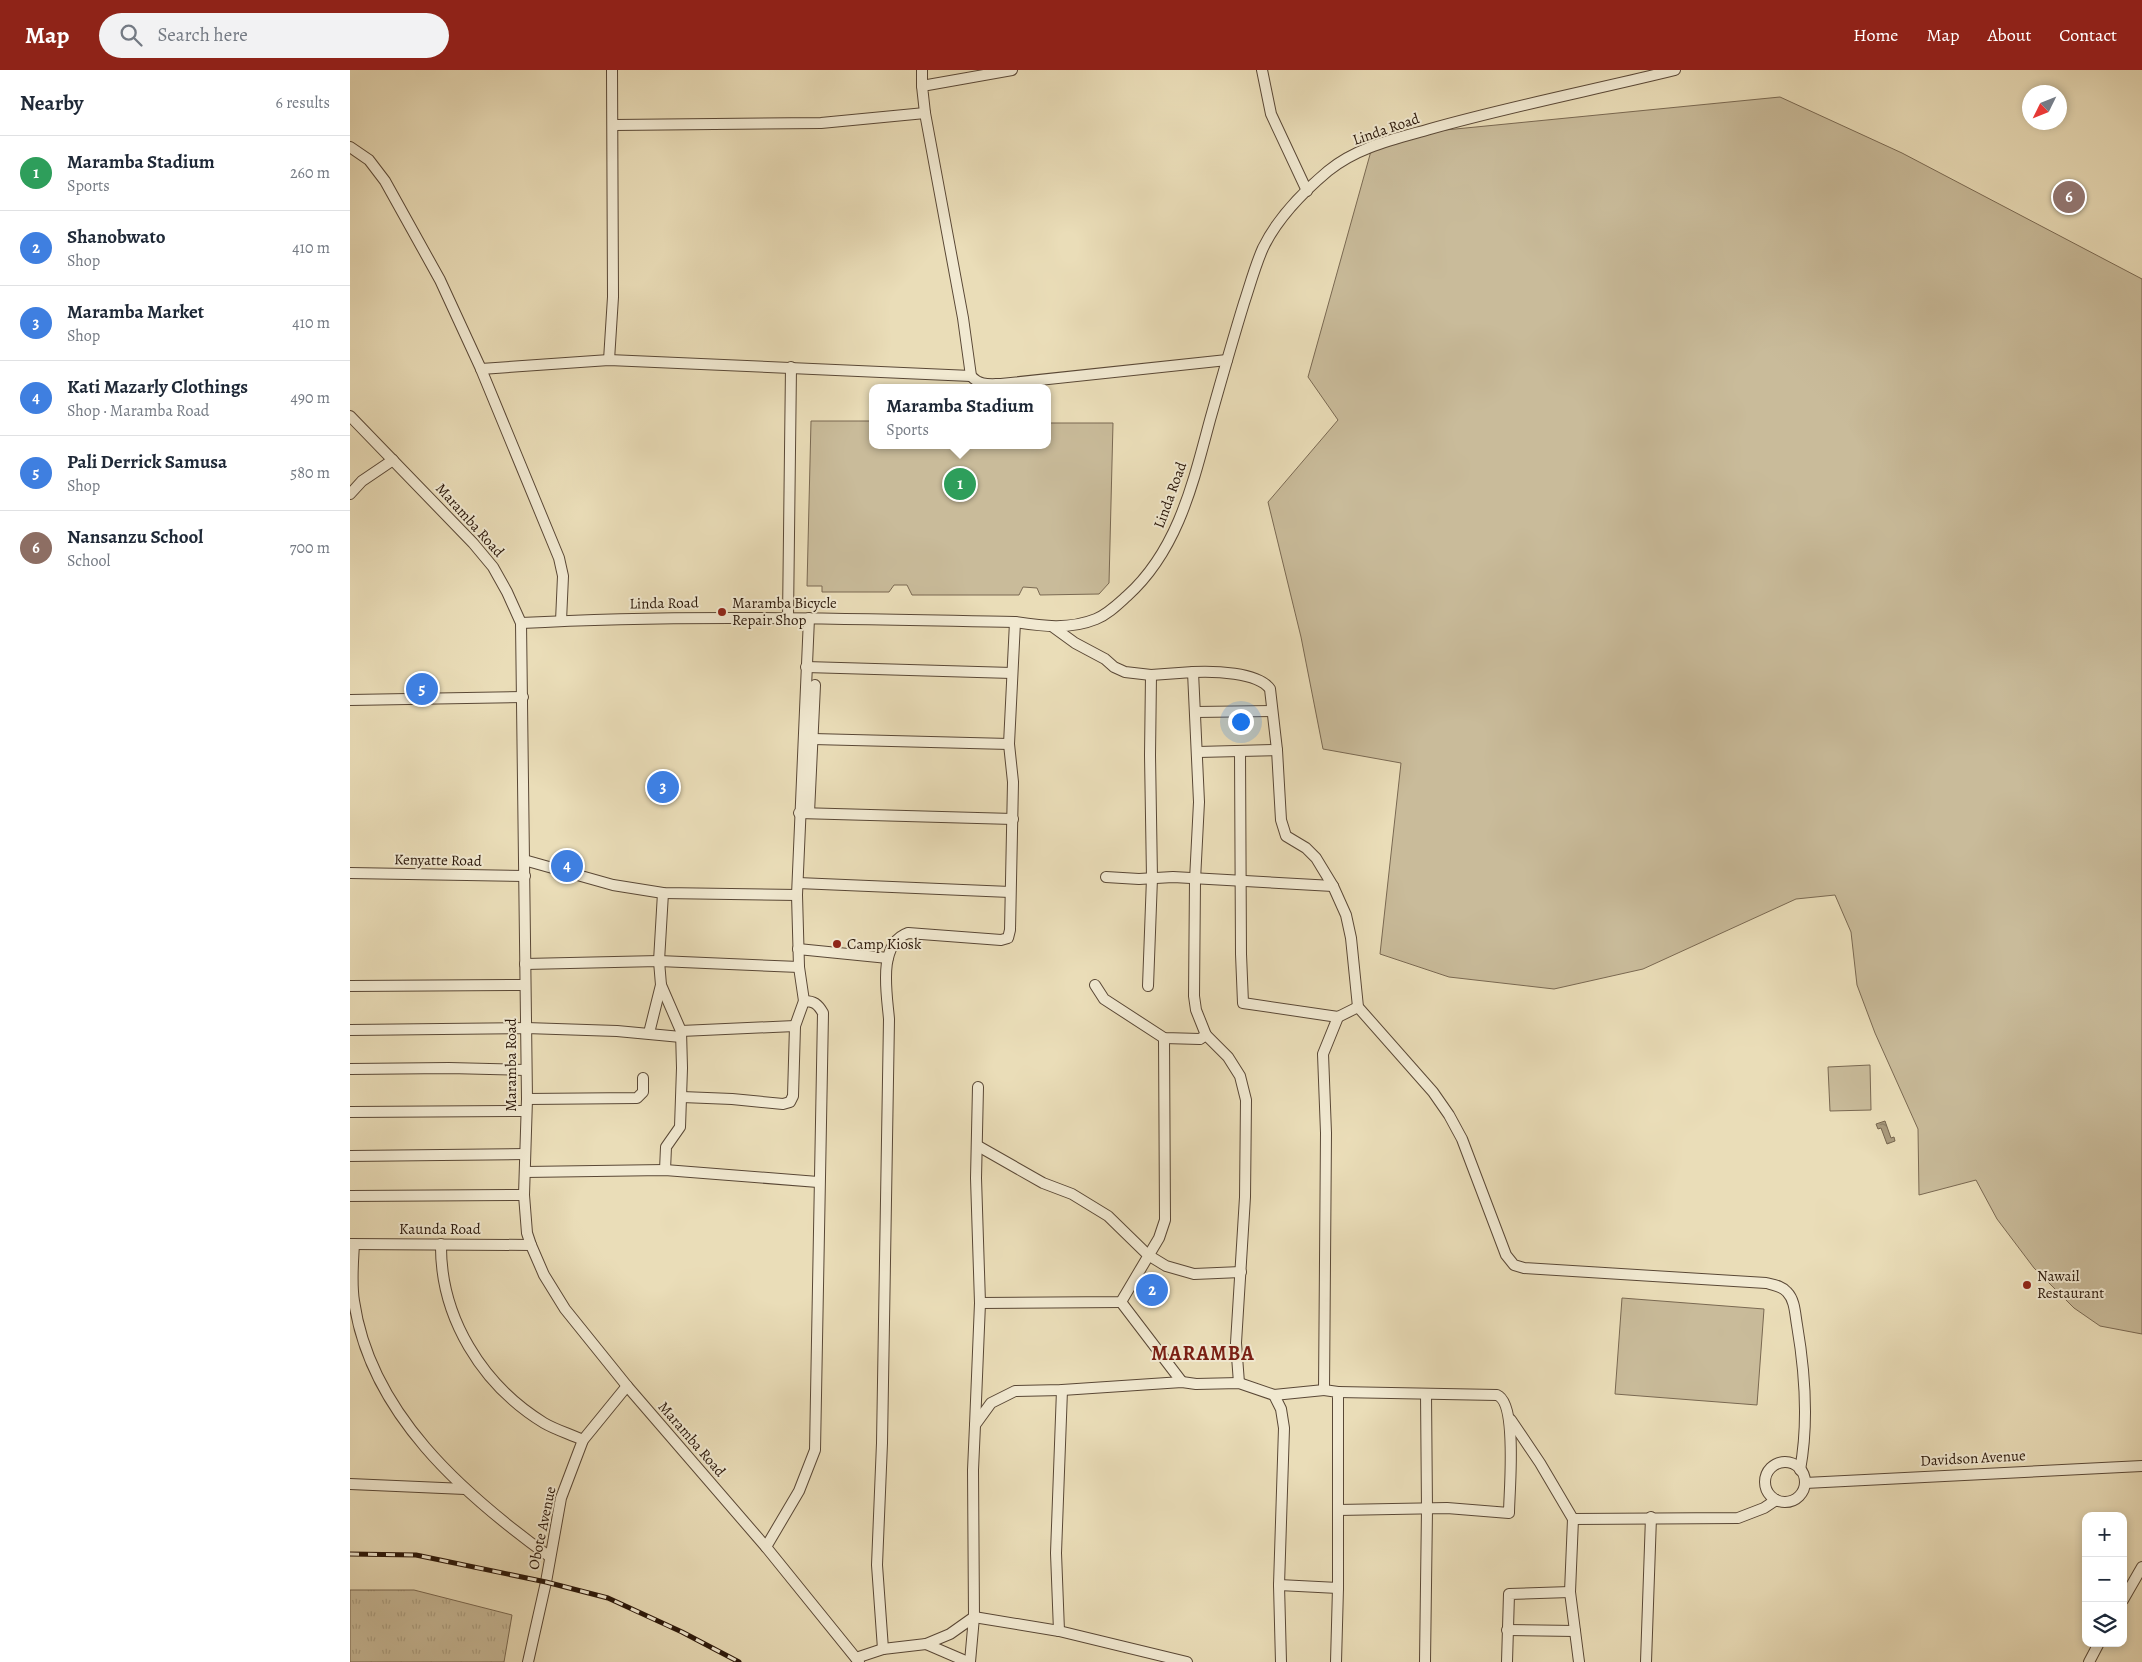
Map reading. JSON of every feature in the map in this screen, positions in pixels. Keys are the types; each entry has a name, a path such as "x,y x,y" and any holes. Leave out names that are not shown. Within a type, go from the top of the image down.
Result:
{"street":[{"path":"609,360 613,297 614,125 612,70"},
{"path":"922,70 925,113 963,318 971,376 976,382 1001,384 1226,360"},
{"path":"922,86 1012,70"},
{"path":"1262,70 1271,114 1307,190"},
{"name":"Linda Road","path":"521,623 669,617 809,618 1015,622 1053,627 1091,621 1104,615 1132,592 1156,565 1180,520 1198,464 1226,360 1263,249 1281,220 1307,190 1329,170 1344,160 1378,144 1461,120 1675,70"},
{"path":"614,125 822,123 925,113"},
{"path":"350,147 369,160 385,181 440,280 481,369 559,558 563,576 561,621"},
{"path":"481,369 609,360 971,376"},
{"path":"788,618 791,367"},
{"name":"Maramba Road","path":"350,416 473,543 493,567 521,623 525,876 525,1070 527,1099 524,1195 527,1233 531,1245 544,1275 565,1309 627,1386 766,1547 858,1660"},
{"path":"350,494 362,481 393,460"},
{"path":"804,813 806,667 809,618"},
{"path":"883,1649 877,1565 884,1333 889,1020 886,985 888,958 894,943 900,936 908,933 1001,940 1008,938 1010,930 1013,819 1013,782 1009,744 1015,622"},
{"path":"1053,627 1075,643 1125,672 1151,675 1193,672 1225,673 1261,681 1270,689 1277,750 1281,820 1286,836 1306,848 1316,858 1333,886 1346,915 1351,938 1358,1008 1433,1092 1449,1116 1462,1139 1506,1256 1514,1265 1524,1268 1766,1283 1779,1286 1787,1292 1792,1301 1803,1359 1806,1414 1804,1450 1800,1470 1805,1483 1800,1495 1794,1500 1788,1502 1776,1500 1771,1496 1765,1485 1765,1479 1771,1468 1782,1463 1789,1463 1800,1470"},
{"path":"806,667 1012,673"},
{"path":"1193,672 1199,802 1195,880 1194,996 1196,1010 1206,1035 1228,1057 1240,1076 1246,1100 1245,1197 1236,1344 1240,1383"},
{"path":"1148,986 1152,878 1151,675"},
{"path":"682,1097 783,1104 790,1102 793,1096 795,1026 804,1001 799,967 797,895 812,739 815,685"},
{"path":"350,700 523,698"},
{"path":"1196,712 1272,711"},
{"path":"812,739 1009,744"},
{"path":"1198,752 1277,750"},
{"path":"1240,752 1240,880 1243,1003 1338,1017 1358,1008"},
{"path":"804,813 1013,819"},
{"path":"524,860 613,885 663,893 797,895"},
{"name":"Kenyatte Road","path":"350,873 525,876"},
{"path":"1106,877 1240,880 1333,886"},
{"path":"798,883 1010,892"},
{"path":"649,1033 660,985 659,961 663,893"},
{"path":"798,949 888,958"},
{"path":"525,964 659,961 799,967"},
{"path":"350,986 525,985"},
{"path":"660,985 681,1034 682,1097 680,1127 666,1148 665,1170"},
{"path":"1095,985 1104,998 1164,1038 1200,1039 1206,1035"},
{"path":"766,1547 799,1492 815,1450 818,1182 823,1013 818,1004 813,1001 804,1001"},
{"path":"1324,1390 1326,1133 1322,1054 1338,1017"},
{"path":"350,1030 526,1028 681,1034 795,1026"},
{"path":"1121,1302 1159,1238 1165,1220 1164,1038"},
{"path":"350,1069 449,1068 525,1070"},
{"path":"527,1099 637,1098 643,1092 643,1078"},
{"path":"926,1644 969,1662 974,1617 973,1480 980,1303 976,1188 978,1087"},
{"path":"350,1112 526,1111"},
{"path":"978,1146 1043,1183 1072,1194 1108,1216 1148,1255 1166,1266 1194,1274 1241,1272"},
{"path":"350,1156 525,1154"},
{"path":"525,1172 665,1170 818,1182"},
{"path":"350,1196 524,1195"},
{"path":"352,1244 354,1301 360,1330 381,1383 398,1413 414,1435 465,1489 516,1533 550,1557"},
{"name":"Kaunda Road","path":"352,1244 531,1245"},
{"path":"440,1244 440,1268 450,1308 472,1354 522,1408 545,1424 583,1440"},
{"path":"980,1303 1121,1302"},
{"path":"1121,1302 1182,1382"},
{"path":"975,1425 991,1403 1015,1391 1062,1390 1182,1382 1196,1384 1240,1383 1274,1394 1324,1390 1503,1397 1511,1420 1508,1513 1461,1509 1338,1510"},
{"name":"Obote Avenue","path":"528,1662 561,1498 583,1440 627,1386"},
{"path":"1059,1631 1056,1553 1062,1390"},
{"path":"1336,1662 1338,1392"},
{"path":"1274,1394 1281,1408 1284,1428 1279,1585 1280,1662"},
{"path":"1424,1662 1427,1509 1426,1394"},
{"path":"1511,1420 1540,1463 1573,1519 1570,1592 1579,1662"},
{"name":"Davidson Avenue","path":"1805,1483 2142,1466"},
{"path":"350,1484 465,1489"},
{"path":"1573,1519 1651,1517 1738,1518 1764,1508 1776,1500"},
{"path":"1646,1662 1651,1517"},
{"path":"2127,1593 2142,1567"},
{"path":"1279,1585 1338,1588"},
{"path":"1508,1662 1509,1594 1570,1592"},
{"path":"858,1660 883,1649 926,1644 950,1634 974,1617 1059,1631 1187,1662"},
{"path":"1508,1630 1575,1631"},
{"path":"2089,1662 2097,1647"}],"green space":[{"path":"1780,97 1902,153 2142,279 2142,1334 2100,1326 2074,1308 2034,1268 1997,1219 1976,1180 1919,1195 1918,1129 1875,1033 1857,985 1851,932 1835,895 1796,899 1643,969 1554,989 1449,977 1380,954 1401,763 1323,749 1301,637 1268,502 1338,420 1308,377 1371,151 1415,133"},
{"path":"811,421 869,421 869,449 1051,449 1051,423 1113,423 1109,583 1099,594 1040,595 1037,588 1023,587 1019,595 912,595 907,585 894,585 889,592 822,592 822,586 807,586"},
{"path":"1870,1065 1871,1110 1830,1111 1828,1067"},
{"path":"1622,1298 1764,1309 1757,1405 1615,1394"},
{"path":"350,1590 414,1590 512,1615 504,1662 350,1662"}],"water":[{"path":"1885,1121 1891,1138 1894,1137 1895,1141 1887,1144 1881,1128 1878,1129 1876,1124"}],"railway":[{"path":"350,1554 416,1555 546,1582 608,1598 682,1632 739,1662"}],"place":[{"name":"Nansanzu School","path":"2069,197"},
{"name":"Maramba Stadium","path":"960,484"},
{"name":"Maramba Bicycle Repair Shop","path":"722,612"},
{"name":"Pali Derrick Samusa","path":"422,689"},
{"name":"Maramba Market","path":"663,787"},
{"name":"Kati Mazarly Clothings","path":"567,866"},
{"name":"Camp Kiosk","path":"837,944"},
{"name":"Nawail Restaurant","path":"2027,1285"},
{"name":"Shanobwato","path":"1152,1290"}],"district":[{"name":"MARAMBA","path":"1203,1353"}]}
